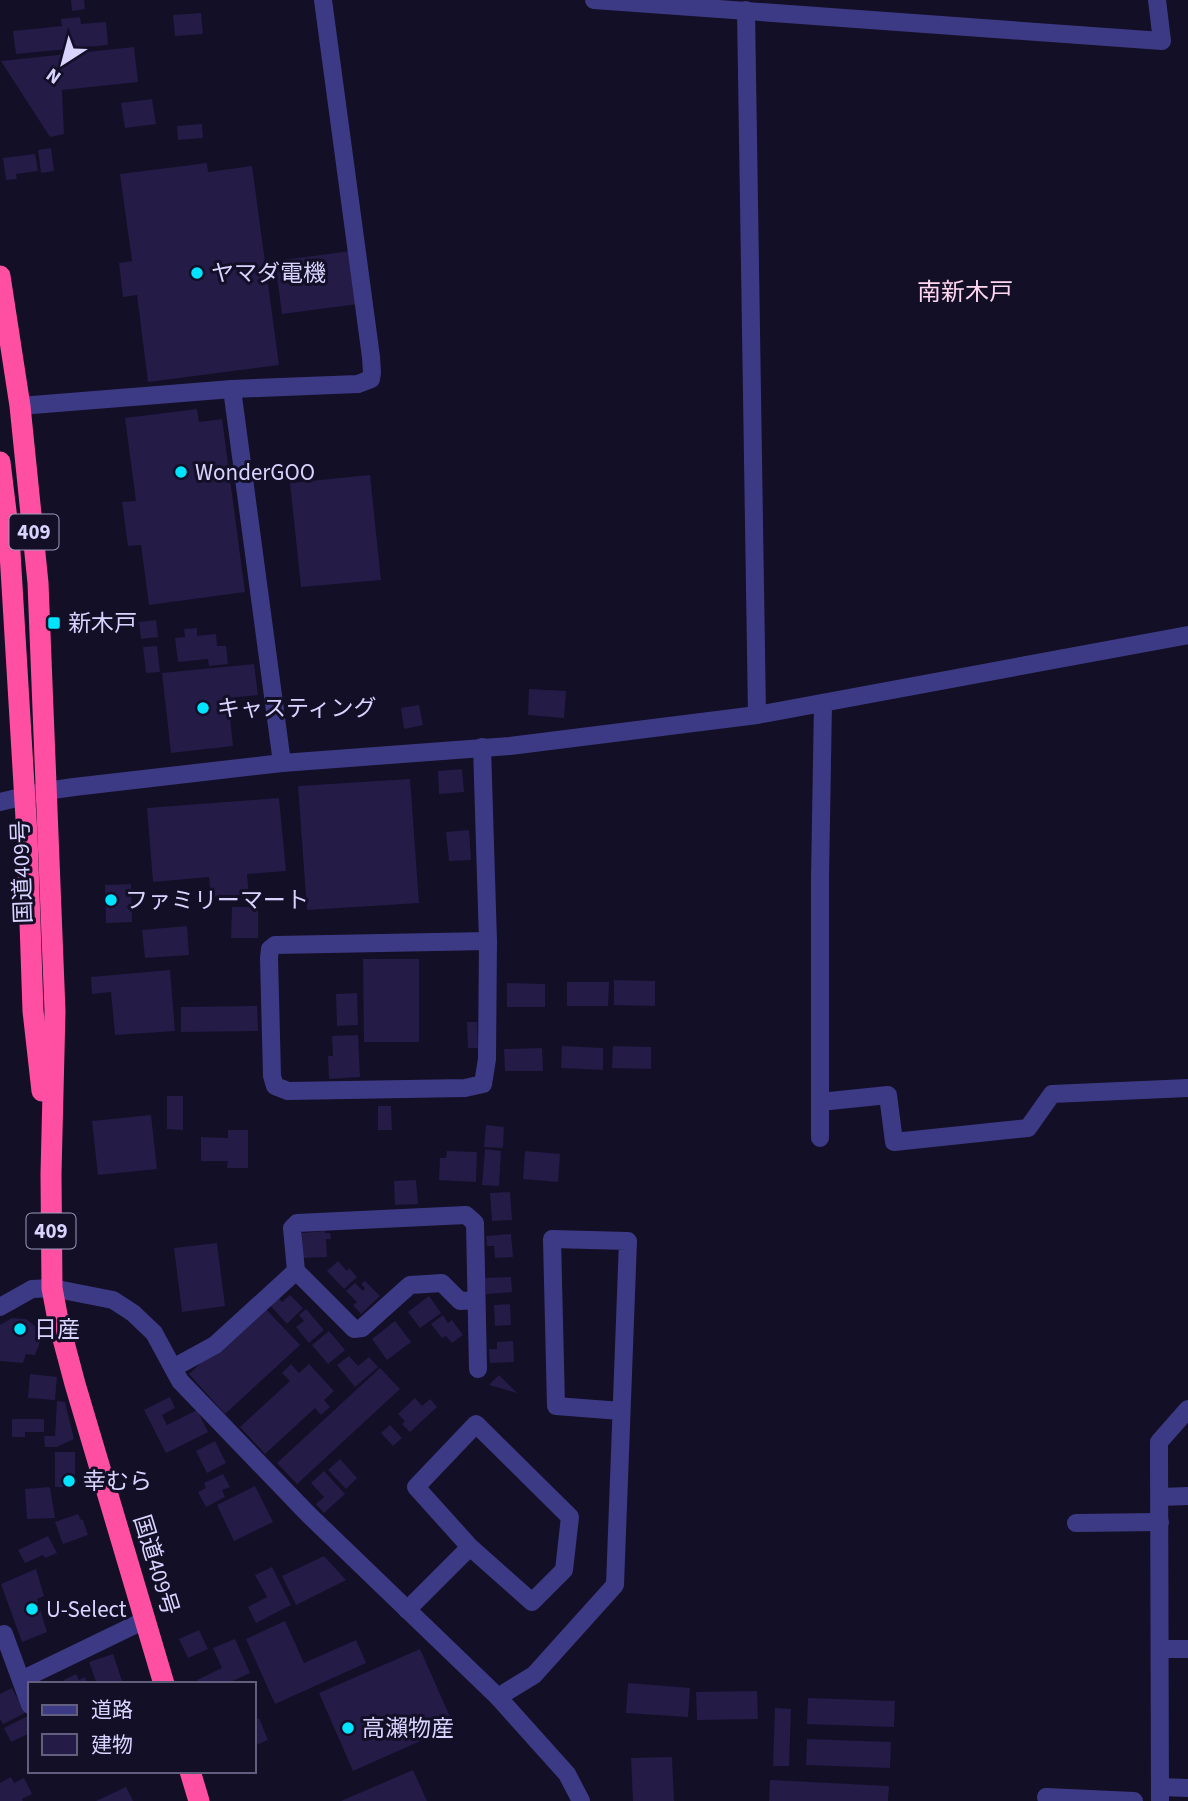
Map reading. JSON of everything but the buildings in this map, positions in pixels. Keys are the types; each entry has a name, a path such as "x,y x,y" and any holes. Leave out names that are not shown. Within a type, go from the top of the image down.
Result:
{"highway":[{"name":"国道409号","path":"0,276 20,407 38,583 33,1011 51,1174 52,1288 75,1384 163,1682"},
{"name":"国道409号","path":"0,462 5,536 35,794"},
{"path":"191,1773 199,1801"}],"street":[{"path":"20,407 232,389 358,384 371,379 323,0"},
{"path":"594,0 980,30 1162,41 1157,0"},
{"path":"746,10 757,715"},
{"path":"232,389 282,762"},
{"path":"0,802 35,794 282,762 510,746 757,715 1188,635"},
{"path":"820,1138 823,703"},
{"path":"482,747 488,941 487,1059 483,1084 479,1087 281,1090 275,1086 272,1076 269,958 270,949 275,945 488,941"},
{"path":"820,1102 888,1095 894,1142 1028,1128 1052,1094 1188,1088"},
{"path":"476,1300 460,1301 442,1283 410,1285 362,1328 354,1329 296,1270 292,1228 297,1223 466,1215 475,1223 478,1369"},
{"path":"498,1697 534,1675 615,1585 628,1241 552,1239 556,1406 621,1411"},
{"path":"173,1368 215,1345 296,1270"},
{"path":"0,1307 32,1289 52,1288 113,1300 133,1314 154,1334 180,1381 308,1514 498,1697 567,1774 582,1801"},
{"path":"1188,1409 1160,1441 1160,1794 1188,1788"},
{"path":"475,1424 570,1517 564,1570 532,1602 470,1547 415,1487 475,1424"},
{"path":"1160,1497 1188,1496"},
{"path":"1076,1523 1160,1522"},
{"path":"407,1610 470,1547"},
{"path":"21,1680 145,1620"},
{"path":"4,1634 28,1699"},
{"path":"1160,1649 1188,1649"},
{"path":"1046,1797 1134,1801"}],"place":[{"name":"ヤマダ電機","path":"197,273"},
{"name":"WonderGOO","path":"181,472"},
{"name":"新木戸","path":"54,623"},
{"name":"キャスティング","path":"203,708"},
{"name":"ファミリーマート","path":"111,900"},
{"name":"日産","path":"20,1329"},
{"name":"幸むら","path":"69,1481"},
{"name":"U-Select","path":"32,1609"},
{"name":"高瀨物産","path":"348,1728"}],"district":[{"name":"南新木戸","path":"965,292"}]}
